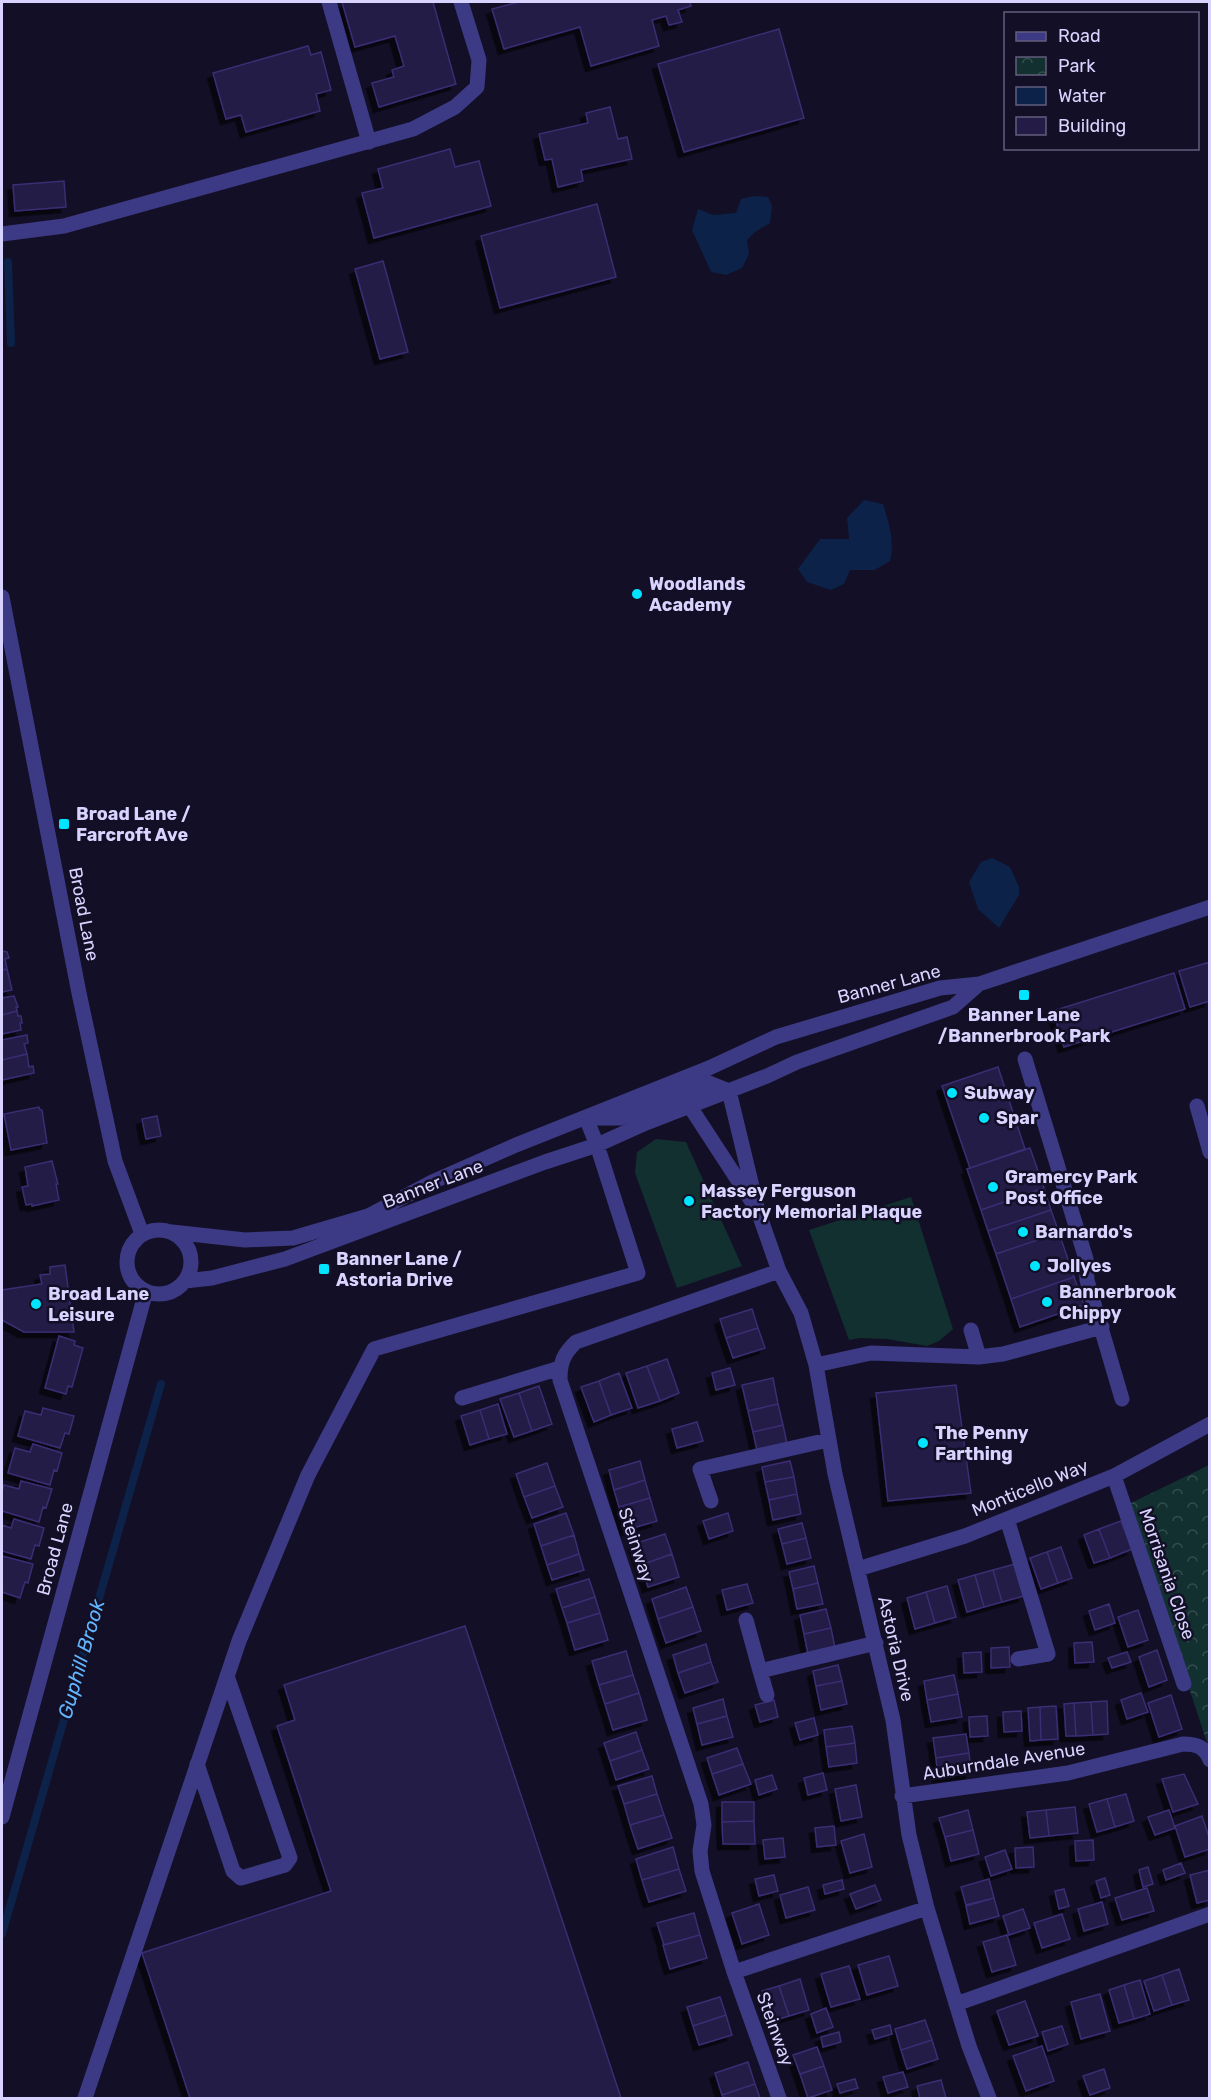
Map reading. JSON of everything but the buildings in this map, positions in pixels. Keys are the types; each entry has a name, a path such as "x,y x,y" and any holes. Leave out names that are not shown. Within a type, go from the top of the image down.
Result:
{"street":[{"path":"329,2 369,142"},
{"path":"2,234 64,226 206,185 369,142 413,129 455,108 477,87 479,60 461,2"},
{"name":"Broad Lane","path":"2,597 115,1161 142,1233"},
{"name":"Banner Lane","path":"186,1281 212,1278 285,1259 545,1162 597,1145 646,1123 682,1094 776,1037 940,988 979,984 1209,908"},
{"name":"Banner Lane","path":"172,1232 245,1240 293,1238 368,1216 432,1182 516,1145 586,1118 682,1094 729,1091 797,1062 953,1007 979,984"},
{"path":"1025,1059 1086,1259 1087,1280 1122,1399"},
{"name":"Astoria Drive","path":"729,1091 758,1211 779,1271 801,1313 816,1365 828,1440 892,1720 909,1835 927,1908 956,2004 989,2098"},
{"name":"Astoria Drive","path":"682,1094 758,1211"},
{"path":"1197,1106 1209,1152"},
{"path":"85,2098 239,1641 308,1475 374,1349 638,1273 597,1145 586,1118"},
{"path":"153,1229 165,1229 182,1238 189,1247 192,1259 191,1271 186,1281 177,1289 167,1294 155,1294 136,1285 127,1265 128,1253 134,1241 142,1233 153,1229"},
{"path":"462,1398 560,1368 566,1351 576,1342 779,1271"},
{"name":"Broad Lane","path":"2,1817 146,1291"},
{"path":"816,1365 871,1353 979,1357 1003,1354 1102,1327"},
{"path":"971,1330 979,1357"},
{"name":"Steinway","path":"560,1368 560,1380 701,1804 704,1825 700,1851 702,1871 734,1972 779,2098"},
{"name":"Monticello Way","path":"858,1569 965,1536 1114,1476 1209,1424"},
{"path":"711,1501 698,1465 828,1440"},
{"name":"Morrisania Close","path":"1114,1476 1184,1684"},
{"path":"1007,1519 1048,1654 1018,1659"},
{"path":"746,1620 767,1695"},
{"path":"760,1671 876,1643"},
{"path":"197,1764 233,1871 242,1878 285,1865 290,1858 227,1676"},
{"name":"Auburndale Avenue","path":"902,1796 1068,1773 1183,1744 1197,1744 1207,1752 1209,1760"},
{"path":"734,1972 927,1908"},
{"path":"956,2004 1209,1914"}],"green space":[{"path":"656,1139 686,1142 742,1266 677,1288 635,1173 637,1152"},
{"path":"911,1197 953,1329 939,1341 927,1346 887,1339 849,1340 809,1230"},
{"path":"1209,1465 1209,1749 1129,1504"}],"water":[{"path":"754,196 768,197 772,206 770,223 747,240 749,254 742,268 726,275 711,272 692,230 698,209 713,215 736,213 741,199"},
{"path":"864,500 883,504 892,539 890,561 875,570 850,570 844,584 831,590 807,582 798,569 820,539 849,539 847,518"},
{"path":"992,858 1010,867 1019,887 1019,895 999,928 978,909 969,882 981,862"}],"waterway":[{"path":"8,262 11,343"},
{"name":"Guphill Brook","path":"2,1934 161,1384"}],"place":[{"name":"Woodlands Academy","path":"637,594"},
{"name":"Broad Lane / Farcroft Ave","path":"64,824"},
{"name":"Banner Lane /Bannerbrook Park","path":"1024,995"},
{"name":"Subway","path":"952,1093"},
{"name":"Spar","path":"984,1118"},
{"name":"Gramercy Park Post Office","path":"993,1187"},
{"name":"Massey Ferguson Factory Memorial Plaque","path":"689,1201"},
{"name":"Barnardo's","path":"1023,1232"},
{"name":"Jollyes","path":"1035,1266"},
{"name":"Banner Lane / Astoria Drive","path":"324,1269"},
{"name":"Bannerbrook Chippy","path":"1047,1302"},
{"name":"Broad Lane Leisure","path":"36,1304"},
{"name":"The Penny Farthing","path":"923,1443"}]}
